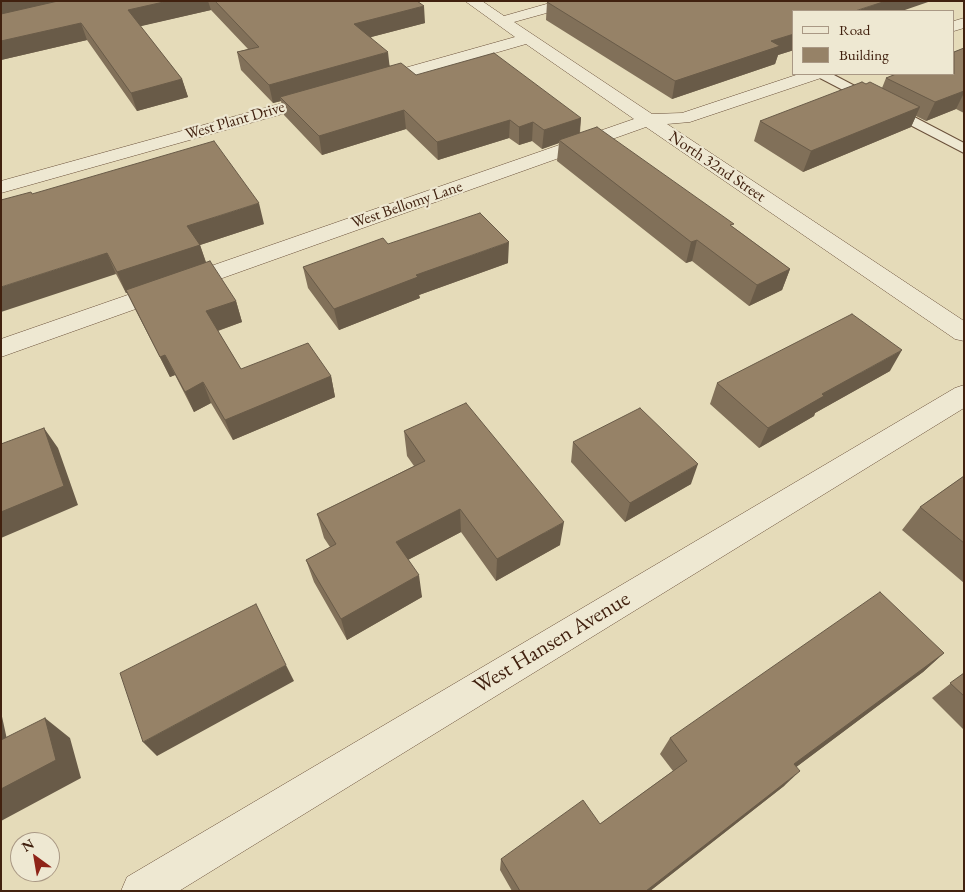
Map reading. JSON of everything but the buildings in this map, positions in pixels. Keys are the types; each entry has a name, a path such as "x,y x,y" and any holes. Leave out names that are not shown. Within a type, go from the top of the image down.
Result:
{"street":[{"name":"North 32nd Street","path":"472,1 964,333"},
{"path":"502,21 574,1"},
{"path":"355,88 527,39"},
{"name":"West Bellomy Lane","path":"1,348 648,120 684,118 812,75"},
{"name":"West Plant Drive","path":"1,187 336,93"},
{"name":"West Hansen Avenue","path":"140,891 964,395"}],"lane":[{"path":"826,75 964,148"}]}
